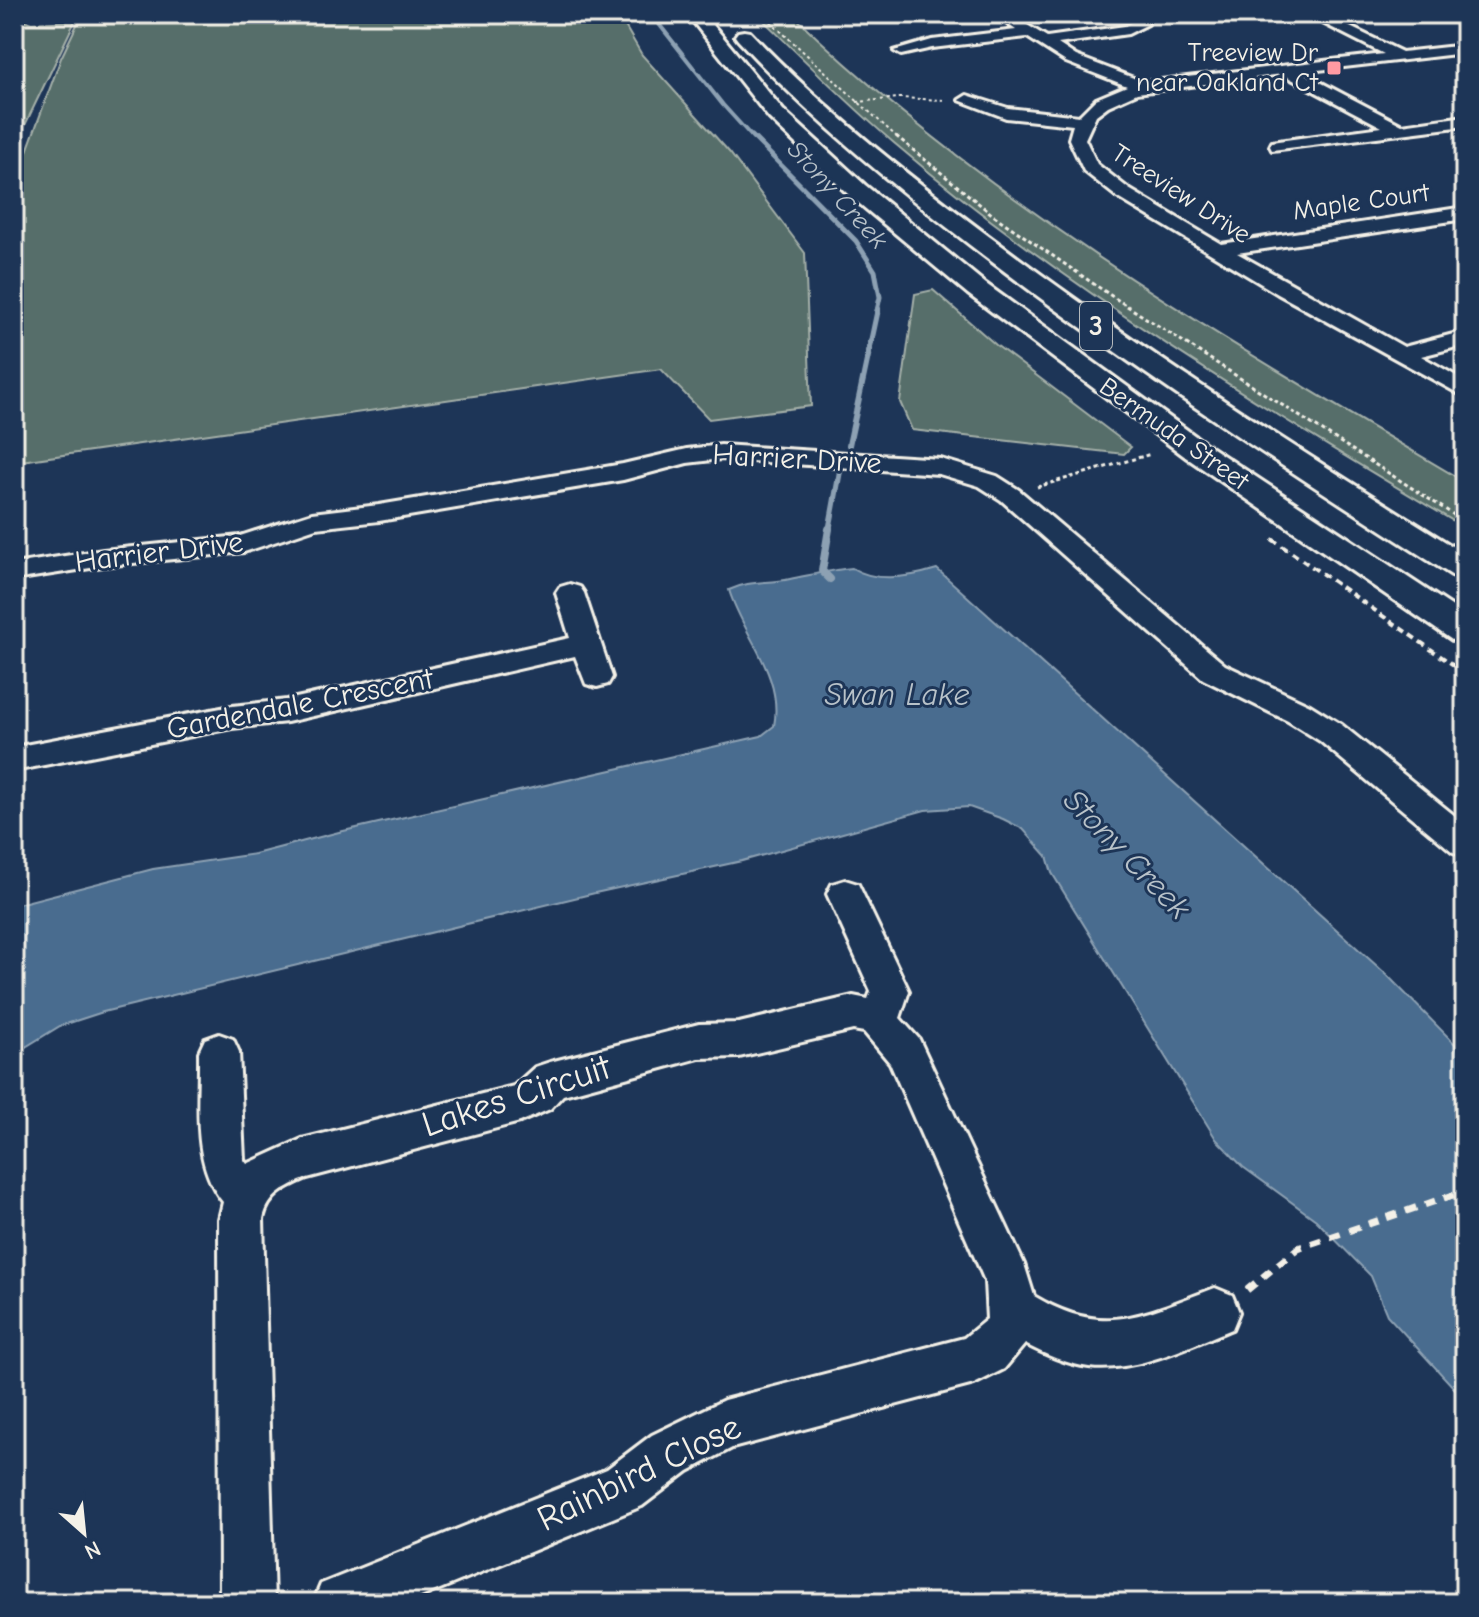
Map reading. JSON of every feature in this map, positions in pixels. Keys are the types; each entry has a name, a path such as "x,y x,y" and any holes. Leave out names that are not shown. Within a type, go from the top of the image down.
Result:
{"main road":[{"name":"Bermuda Street","path":"695,14 768,104 897,225 977,289 1186,444 1465,632"},
{"name":"Bermuda Street","path":"735,26 792,85 859,144 1021,272 1252,433 1465,569"}],"street":[{"path":"1000,14 1080,63 1143,87"},
{"path":"1044,42 1137,27 1142,20 1137,14"},
{"path":"1312,14 1400,56"},
{"path":"901,51 948,42 1030,33"},
{"name":"Treeview Drive","path":"1465,49 1143,87 1107,100 1082,121 1077,139 1080,152 1099,176 1218,250 1465,390"},
{"path":"1284,69 1398,129"},
{"path":"967,100 1006,113 1082,121"},
{"path":"1278,146 1465,121"},
{"name":"Maple Court","path":"1218,250 1465,213"},
{"path":"1400,355 1465,338"},
{"name":"Harrier Drive","path":"14,572 103,558 244,544 312,521 354,517 623,472 703,453 941,467 988,481 1010,495 1214,672 1299,713 1331,733 1465,843"},
{"path":"570,593 597,677"},
{"name":"Gardendale Crescent","path":"14,759 232,717 287,711 586,644"},
{"path":"845,894 890,991 886,1007 876,1018 905,1052 1008,1280 1014,1311 1038,1328 1081,1344 1104,1347 1128,1342 1215,1312"},
{"name":"Lakes Circuit","path":"246,1197 266,1175 302,1159 520,1103 535,1096 550,1080 699,1041 739,1040 853,1013 876,1018"},
{"path":"219,1052 222,1160 227,1173 246,1197 241,1240 247,1603"},
{"name":"Rainbird Close","path":"340,1603 624,1488 670,1453 724,1425 974,1360 997,1347 1010,1326 1014,1311"}],"path":[{"path":"762,14 918,156 993,215 1110,295 1465,522"},
{"path":"857,102 899,98 967,100"},
{"path":"1010,495 1151,454"},
{"path":"1215,1312 1237,1299 1298,1248 1465,1191"}],"green space":[{"path":"14,14 29,14 26,21 31,23 75,21 14,148"},
{"path":"82,14 618,14 642,55 730,153 805,253 811,406 709,419 661,369 14,462 14,187 61,58"},
{"path":"757,14 792,14 868,83 947,148 1114,268 1288,377 1465,482 1465,528 1244,394 1029,249 894,143"},
{"path":"933,290 996,345 1131,447 1124,454 912,430 900,402 915,294"}],"water":[{"name":"Swan Lake","path":"852,568 883,577 937,569 1387,975 1456,1045 1465,1066 1465,1400 1387,1315 1371,1276 1316,1220 1243,1167 1216,1139 1052,873 1047,856 1023,829 969,807 925,810 742,861 595,893 103,1012 60,1026 14,1054 14,905 153,869 255,854 761,736 774,726 776,707 773,690 729,590"}],"waterway":[{"name":"Stony Creek","path":"651,14 753,138"},
{"name":"Stony Creek","path":"752,136 856,241 875,271 880,297 877,311"},
{"name":"Stony Creek","path":"849,445 878,309"},
{"name":"Stony Creek","path":"829,531 840,471"},
{"name":"Stony Creek","path":"829,529 822,571 830,579"}],"place":[{"name":"Treeview Dr near Oakland Ct","path":"1334,68"}]}
